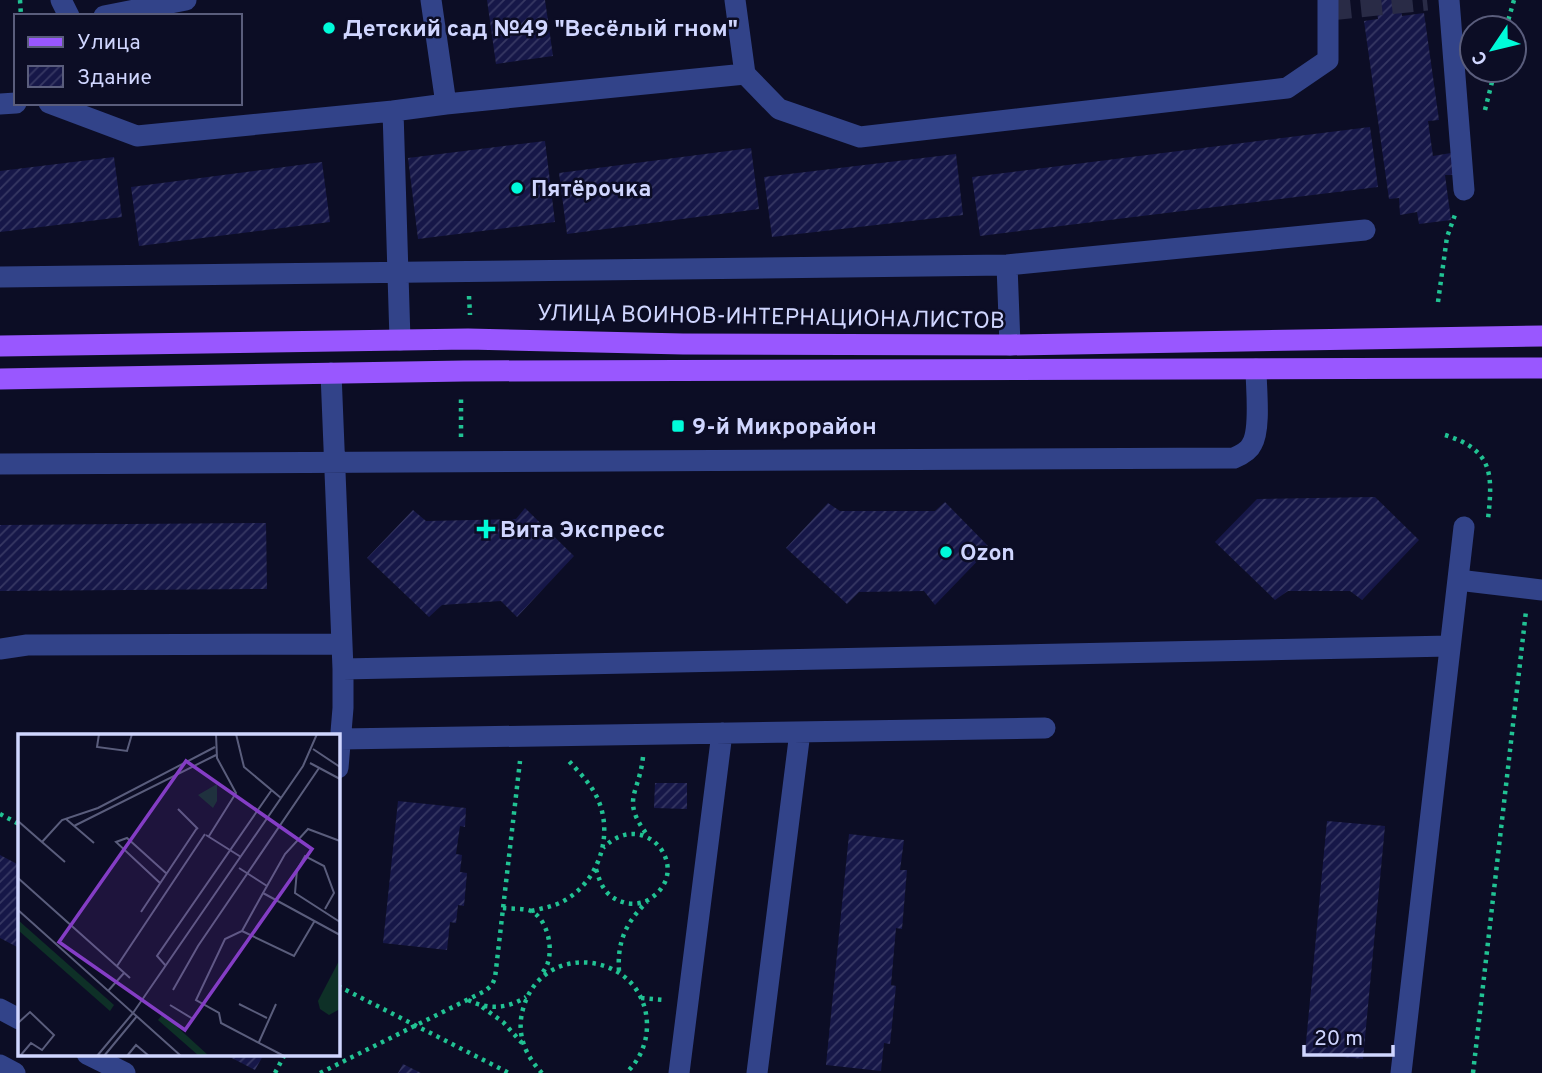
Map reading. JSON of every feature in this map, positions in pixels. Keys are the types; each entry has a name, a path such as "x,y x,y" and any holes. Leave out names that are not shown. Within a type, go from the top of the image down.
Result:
{"main road":[{"name":"УЛИЦА ВОИНОВ-ИНТЕРНАЦИОНАЛИСТОВ","path":"0,346 468,339 683,344 1010,345 1542,336"},
{"path":"400,340 401,372"},
{"path":"329,342 331,373"},
{"path":"0,379 401,372 1542,368"}],"lane":[{"path":"114,14 186,0"},
{"path":"431,0 446,104"},
{"path":"735,0 745,74 779,108 860,137 1287,88 1328,60 1328,0"},
{"path":"1449,0 1464,190"},
{"path":"54,105 137,136 745,74"},
{"path":"393,111 400,340"},
{"path":"0,277 1007,265 1364,230"},
{"path":"1007,265 1010,345"},
{"path":"0,464 1234,458 1247,451 1253,444 1256,433 1255,369"},
{"path":"331,373 343,669 340,749"},
{"path":"1401,1073 1464,527"},
{"path":"1458,580 1535,589"},
{"path":"0,649 27,645 341,643"},
{"path":"343,669 1450,646"},
{"path":"341,739 1045,728"},
{"path":"757,1073 800,732"},
{"path":"679,1073 722,733"},
{"path":"0,1009 18,1018"},
{"path":"91,1056 125,1073"},
{"path":"0,1065 15,1073"}],"path":[{"path":"1438,302 1447,237 1464,190"},
{"path":"460,461 461,392"},
{"path":"1444,435 1473,447 1488,470 1492,485 1488,521"},
{"path":"1473,1073 1535,589"},
{"path":"619,972 618,956 624,933 636,912 658,893 665,882 668,867 666,856 659,845 638,823 632,804 641,769 643,735"},
{"path":"320,1073 489,989 494,982 523,737"},
{"path":"503,908 531,911 553,906 567,899 583,886 596,869 602,849 603,814 594,791 548,737"},
{"path":"0,814 18,823"},
{"path":"602,849 612,839 623,834 649,837"},
{"path":"596,869 601,886 613,899 630,904 648,901"},
{"path":"531,911 542,922 549,936 550,948 548,962 526,997 520,1020 523,1044 531,1062 542,1073"},
{"path":"538,980 569,963 595,963 619,972 632,984 647,1015 647,1033 642,1051 626,1073"},
{"path":"340,987 509,1073"},
{"path":"479,1005 504,1007 526,997"},
{"path":"468,999 503,1022 523,1044"},
{"path":"275,1073 284,1056"}],"building":[{"path":"487,0 545,0 553,56 496,64"},
{"path":"1375,0 1400,0 1402,16 1424,13 1439,120 1428,121 1433,156 1451,153 1454,175 1445,175 1451,220 1419,224 1417,212 1400,215 1399,198 1389,199 1364,21 1378,19"},
{"path":"1370,127 1378,187 980,236 972,177"},
{"path":"545,141 555,222 418,239 408,158"},
{"path":"751,148 759,209 567,234 559,173"},
{"path":"956,154 963,215 772,237 764,177"},
{"path":"114,157 122,217 0,232 0,171"},
{"path":"322,162 330,222 139,246 131,187"},
{"path":"1375,497 1419,540 1362,600 1350,591 1288,591 1275,600 1215,542 1257,499"},
{"path":"945,502 990,548 935,605 924,591 859,592 847,604 786,548 828,503 840,511 935,511"},
{"path":"525,508 574,556 517,617 501,601 442,605 429,617 367,558 413,510 426,521 516,519"},
{"path":"266,523 267,589 0,591 0,525"},
{"path":"655,783 687,783 687,809 654,808"},
{"path":"398,801 466,808 465,827 460,826 456,854 462,855 460,872 467,873 464,906 458,905 456,923 450,922 447,950 383,943"},
{"path":"1327,821 1385,826 1363,1059 1305,1053"},
{"path":"849,834 904,840 900,870 907,870 902,929 896,928 891,985 896,986 890,1044 884,1043 881,1071 826,1065"},
{"path":"0,855 18,864 18,947 0,938"},
{"path":"228,1056 263,1056 255,1070"},
{"path":"403,1064 421,1073 398,1073"}],"tunnel":[{"path":"1330,10 1427,0"}],"place":[{"name":"Детский сад №49 \"Весёлый гном\"","path":"329,28"},
{"name":"Пятёрочка","path":"517,188"},
{"name":"9-й Микрорайон","path":"678,426"},
{"name":"Вита Экспресс","path":"486,529"},
{"name":"Ozon","path":"946,552"}]}
